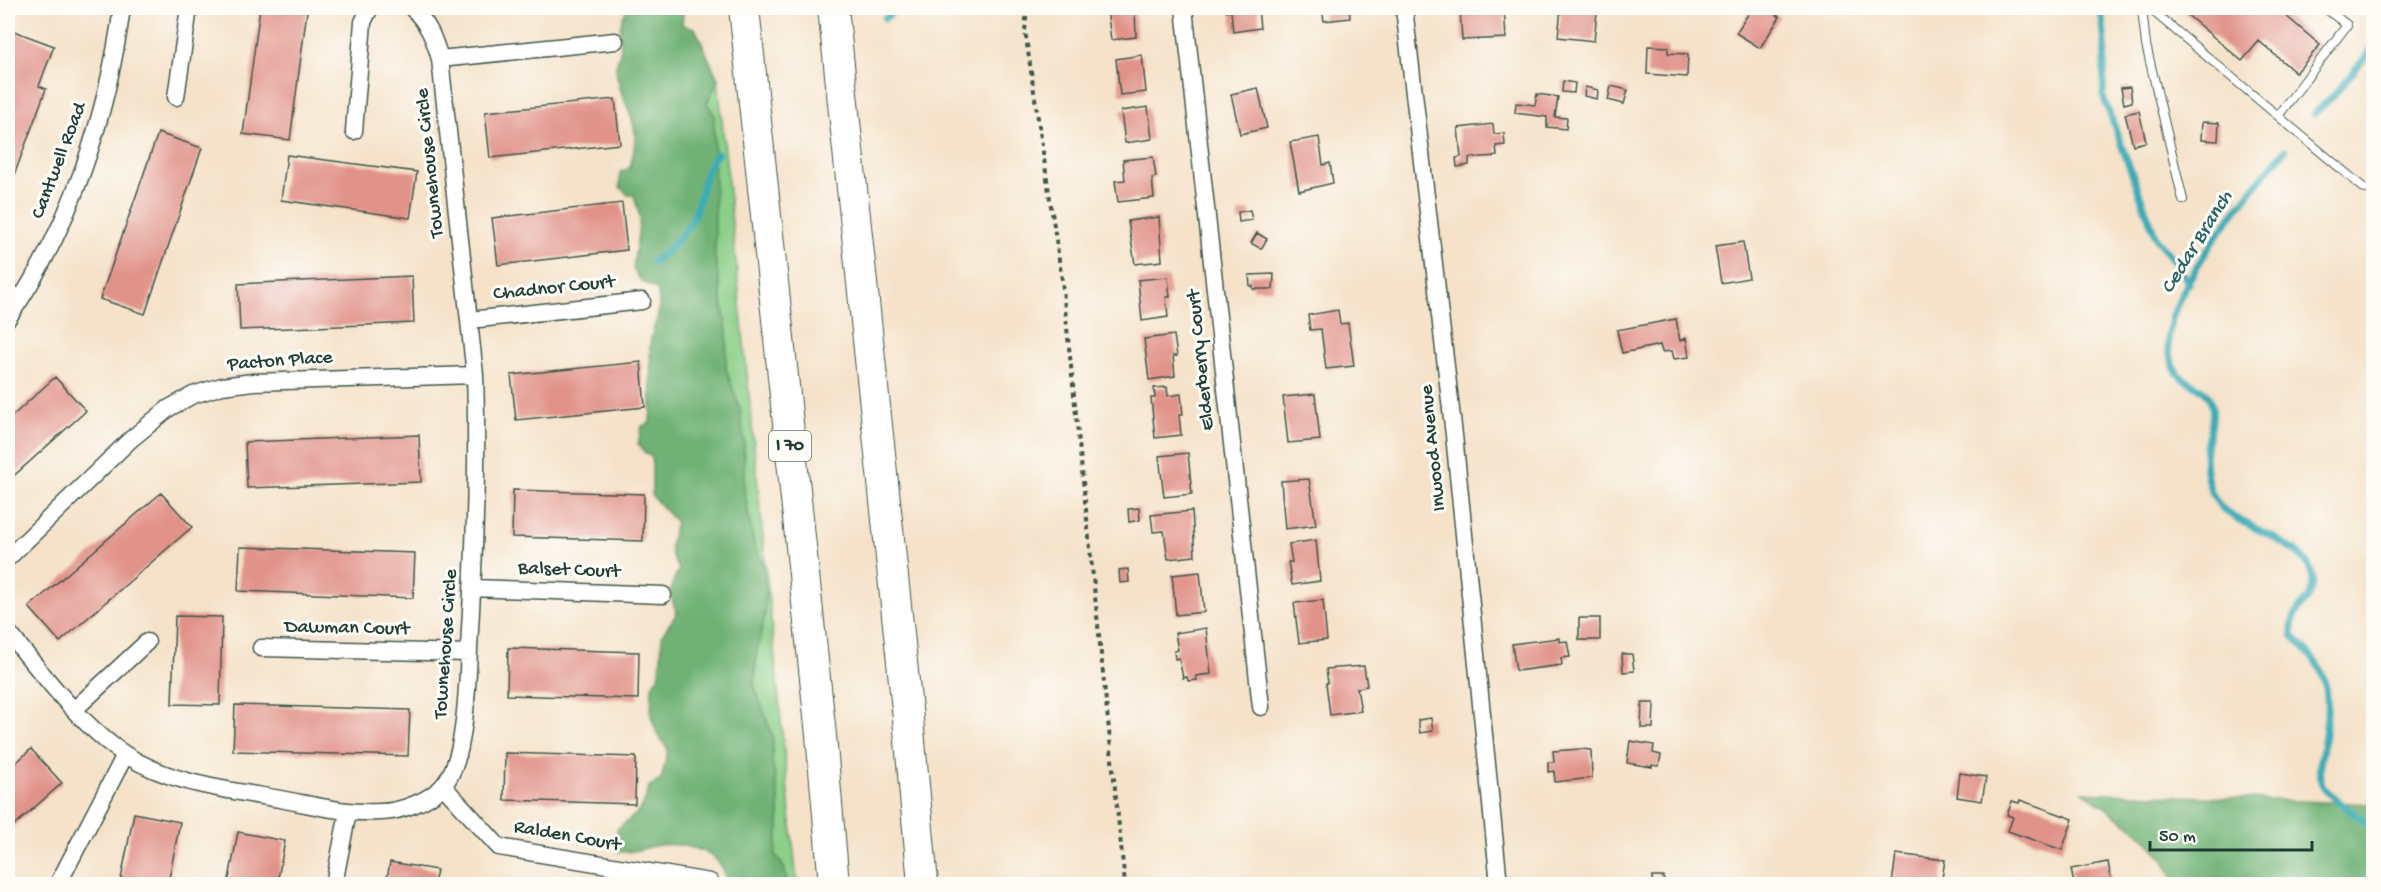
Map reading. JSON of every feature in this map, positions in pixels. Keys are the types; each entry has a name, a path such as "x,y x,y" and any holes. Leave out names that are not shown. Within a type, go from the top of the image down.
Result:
{"highway":[{"name":"I 70","path":"744,8 834,885"},
{"path":"833,8 909,719 923,885"}],"street":[{"name":"Cantwell Road","path":"8,318 14,296 42,260 83,168 102,112 117,44 122,8"},
{"path":"176,97 189,8"},
{"path":"354,131 363,22 370,8"},
{"name":"Townehouse Circle","path":"412,8 422,16 433,33 440,59 475,375 477,428 469,653 462,736 455,765 443,786"},
{"name":"Elderberry Court","path":"1184,8 1261,707"},
{"name":"Inwood Avenue","path":"1404,8 1454,435 1499,885"},
{"path":"440,59 615,41"},
{"name":"Chadnor Court","path":"470,320 642,301"},
{"name":"Pacton Place","path":"8,558 130,440 169,408 193,395 222,386 253,382 475,375"},
{"name":"Balset Court","path":"473,588 663,596"},
{"path":"8,632 75,710 124,754 150,769 182,779 348,812 382,812 402,809 422,800 443,786"},
{"path":"75,710 147,642"},
{"name":"Dawman Court","path":"261,648 469,653"},
{"path":"58,885 124,754"},
{"name":"Ralden Court","path":"443,786 499,847 710,882"},
{"path":"334,885 348,812"}],"lane":[{"path":"2142,8 2146,45 2183,200"},
{"path":"2149,8 2365,189"},
{"path":"2278,116 2347,25 2325,8"}],"path":[{"path":"1027,8 1025,31 1062,280 1125,885"}],"green space":[{"path":"630,8 679,8 683,14 682,25 695,28 718,79 707,103 714,115 715,257 727,332 726,369 740,410 744,442 744,490 754,546 762,561 766,590 765,615 757,651 754,685 773,738 772,761 779,802 779,827 775,854 784,868 788,884 723,884 726,880 724,873 716,860 700,851 681,846 662,845 618,852 617,829 639,811 645,801 649,786 661,780 668,750 657,733 651,716 652,686 660,673 662,635 677,613 671,590 679,569 672,557 670,547 676,522 652,496 652,457 645,453 638,444 642,426 650,423 650,346 659,299 657,289 642,282 633,269 640,218 634,195 628,195 620,187 620,172 630,168 635,142 634,126 616,68 621,49 622,20"},
{"path":"718,79 797,884 788,884 784,868 775,854 779,827 779,802 772,761 773,738 754,685 762,561 754,546 744,490 744,442 740,410 726,369 727,332 715,257 714,115 707,103"},
{"path":"2083,792 2373,804 2373,884 2174,884 2169,869 2150,843 2123,820"}],"building":[{"path":"260,8 307,11 290,140 243,134"},
{"path":"451,8 470,8 457,17"},
{"path":"1107,8 1135,8 1136,37 1111,40"},
{"path":"1226,8 1258,8 1260,28 1233,32 1231,11 1226,11"},
{"path":"1322,8 1349,8 1350,18 1324,21"},
{"path":"1504,8 1506,38 1462,40 1460,9"},
{"path":"1561,8 1597,12 1594,41 1558,37"},
{"path":"1752,8 1766,8 1780,17 1760,48 1736,33"},
{"path":"2179,8 2277,8 2320,45 2296,73 2259,41 2242,61"},
{"path":"11,30 54,46 39,86 46,89 8,192 8,40"},
{"path":"1648,46 1668,47 1668,53 1688,54 1687,77 1647,74"},
{"path":"1142,55 1146,92 1120,95 1116,59"},
{"path":"1563,81 1575,83 1574,93 1562,92"},
{"path":"1611,86 1628,90 1624,104 1608,100"},
{"path":"1585,87 1598,90 1597,99 1584,96"},
{"path":"2130,87 2132,102 2124,104 2121,88"},
{"path":"1258,88 1267,128 1240,134 1231,94"},
{"path":"1537,94 1558,97 1555,117 1567,118 1566,129 1547,127 1547,117 1515,113 1516,103 1535,105"},
{"path":"615,99 620,144 490,158 485,112"},
{"path":"1148,107 1152,139 1125,143 1121,111"},
{"path":"2139,111 2146,142 2133,145 2125,114"},
{"path":"2202,122 2219,123 2218,141 2201,140"},
{"path":"1493,124 1494,134 1504,133 1505,145 1496,146 1497,156 1469,158 1469,165 1457,167 1456,158 1461,157 1458,128"},
{"path":"158,133 202,148 145,314 100,299"},
{"path":"1319,137 1323,165 1330,163 1333,183 1299,191 1290,142"},
{"path":"287,155 417,172 410,218 281,200"},
{"path":"1153,157 1156,177 1152,178 1154,198 1118,202 1115,181 1125,180 1123,160"},
{"path":"622,203 627,250 498,265 492,218"},
{"path":"1250,210 1252,220 1239,222 1238,212"},
{"path":"1159,217 1162,261 1135,264 1128,221"},
{"path":"1257,233 1267,239 1261,249 1251,243"},
{"path":"1743,242 1749,278 1721,283 1715,246"},
{"path":"1274,274 1273,289 1253,289 1253,286 1250,286 1249,275"},
{"path":"412,276 414,323 240,330 238,284"},
{"path":"1168,277 1170,297 1166,297 1168,317 1142,321 1138,280"},
{"path":"1338,310 1340,324 1348,323 1354,366 1326,369 1321,329 1310,330 1308,315"},
{"path":"1676,319 1680,341 1686,338 1689,357 1674,359 1672,351 1662,352 1660,345 1622,353 1617,330"},
{"path":"1174,335 1177,356 1173,356 1175,376 1149,380 1144,339"},
{"path":"641,362 645,407 516,420 511,375"},
{"path":"55,377 86,411 8,481 8,420"},
{"path":"1167,387 1168,396 1181,394 1183,415 1179,415 1181,435 1155,438 1151,398 1155,398 1154,388"},
{"path":"1315,394 1320,440 1288,443 1283,397"},
{"path":"419,435 421,482 247,488 245,442"},
{"path":"1188,453 1192,494 1164,497 1159,456"},
{"path":"1309,479 1316,525 1285,529 1281,481"},
{"path":"513,490 644,494 643,541 512,537"},
{"path":"161,493 192,527 60,642 29,607"},
{"path":"1139,508 1140,520 1129,522 1128,509"},
{"path":"1192,511 1195,556 1168,559 1164,531 1153,532 1151,515"},
{"path":"1316,540 1320,581 1292,585 1288,562 1292,562 1289,544"},
{"path":"240,547 415,553 413,598 238,591"},
{"path":"1128,569 1129,582 1120,583 1119,570"},
{"path":"1200,572 1204,612 1176,615 1172,575"},
{"path":"1323,600 1327,640 1299,643 1294,603"},
{"path":"175,616 222,617 220,705 172,704"},
{"path":"1579,618 1600,618 1600,640 1579,640"},
{"path":"1206,628 1211,674 1196,676 1197,680 1188,681 1187,677 1183,678 1179,658 1175,659 1174,651 1178,650 1175,633"},
{"path":"1559,638 1559,642 1567,641 1570,657 1561,658 1562,665 1516,671 1512,644"},
{"path":"508,648 639,652 638,699 507,695"},
{"path":"1622,654 1632,654 1634,671 1623,672"},
{"path":"1364,666 1367,686 1357,688 1361,711 1330,715 1326,669"},
{"path":"1642,703 1654,703 1653,728 1641,728"},
{"path":"235,705 410,710 408,756 233,751"},
{"path":"1431,718 1433,731 1420,733 1418,720"},
{"path":"1630,741 1654,745 1653,753 1661,755 1659,766 1627,763"},
{"path":"31,749 62,783 8,831 8,770"},
{"path":"1591,750 1592,778 1555,782 1554,771 1548,772 1548,762 1554,762 1553,751"},
{"path":"505,753 636,757 635,804 504,800"},
{"path":"1960,773 1986,777 1982,801 1957,797"},
{"path":"2020,800 2073,819 2062,850 2008,831 2013,817 2007,815 2012,801 2019,803"},
{"path":"134,813 180,822 168,884 120,884"},
{"path":"238,832 285,841 277,884 228,884"},
{"path":"1896,854 1945,860 1941,884 1892,884"},
{"path":"390,862 437,870 434,884 386,884"},
{"path":"2108,862 2112,884 2074,884 2071,869"},
{"path":"1652,877 1664,877 1664,884 1652,884"}],"waterway":[{"path":"885,18 899,8"},
{"path":"2101,8 2105,43 2103,96 2157,240 2179,267 2189,284"},
{"name":"Cedar Branch","path":"2314,114 2337,92 2374,46"},
{"name":"Cedar Branch","path":"2285,150 2230,219 2190,278 2176,307 2169,334 2170,356 2180,376 2204,391 2212,406 2206,468 2209,485 2216,500 2232,515 2289,547 2301,556 2309,568 2313,587 2295,616 2292,635 2316,663 2325,682 2327,715 2320,776 2322,784 2330,794 2374,829"},
{"path":"653,262 666,252 686,230 694,216 709,166 718,154"}]}
